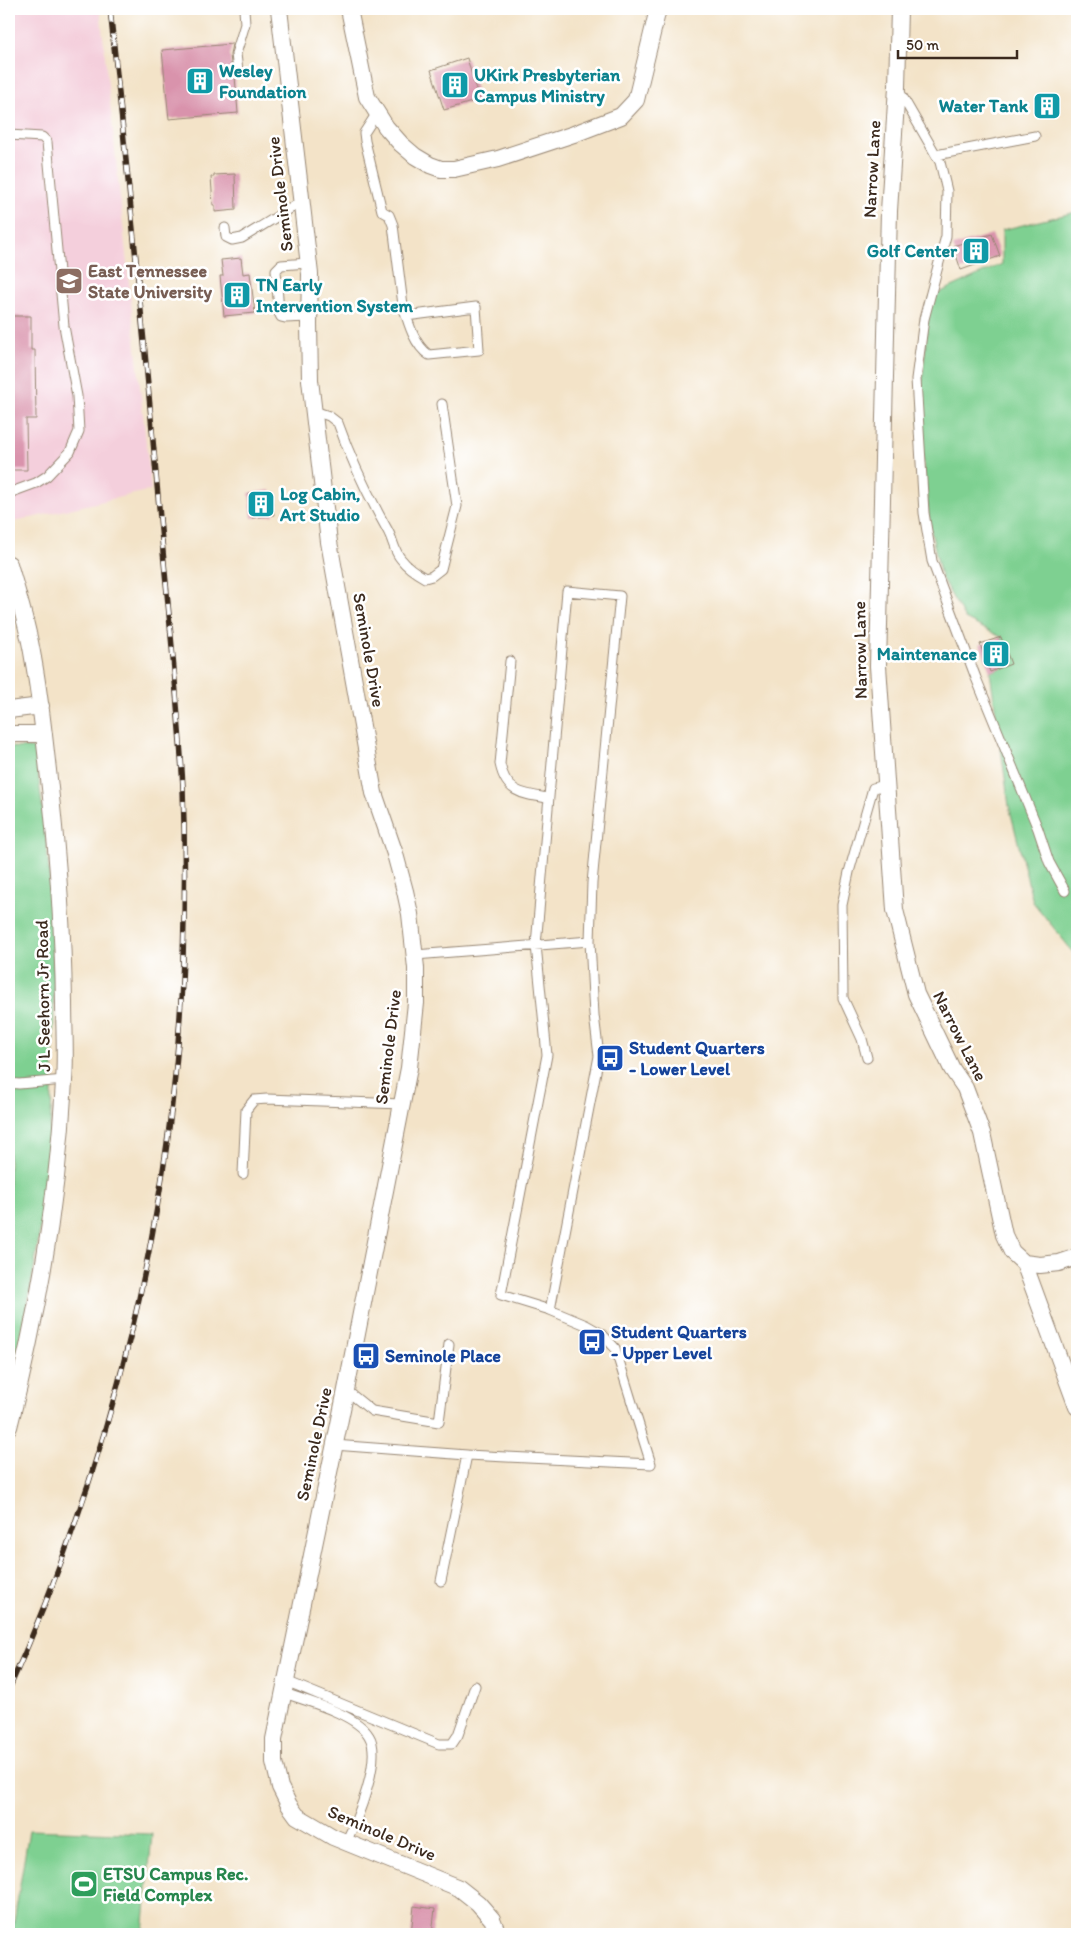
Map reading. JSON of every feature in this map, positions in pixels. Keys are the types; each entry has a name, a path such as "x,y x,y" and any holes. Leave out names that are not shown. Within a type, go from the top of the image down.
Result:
{"street":[{"name":"Seminole Drive","path":"279,9 310,274 310,380 329,542 374,793 395,854 410,914 415,955 416,1003 402,1104 346,1390 274,1739 274,1762 280,1786 289,1805 298,1816 333,1837 459,1888 478,1903 492,1919 498,1934"},
{"path":"349,9 367,97 377,113 401,144 422,161 441,168 454,169 498,159 621,116 636,100 658,9"},
{"name":"Narrow Lane","path":"899,9 897,87 889,211 878,656 895,910 916,994 952,1069 965,1088 982,1133 1004,1235 1012,1252 1024,1263 1077,1407"},
{"name":"J L Seehorn Jr Road","path":"9,564 20,600 33,656 41,706 53,814 63,929 64,1080 48,1240 34,1320 9,1427"},
{"path":"9,710 41,706"},
{"path":"9,734 44,734"},
{"path":"1024,1263 1040,1265 1059,1263 1077,1257"}],"lane":[{"path":"238,71 236,54 245,24 244,9"},
{"path":"897,87 940,162 946,191 946,236 924,319 916,379 924,513 932,561 976,678 1038,828 1048,862 1065,891"},
{"path":"377,113 364,133 382,210 389,215 393,224 406,316 420,349 429,355 479,350 476,307 406,316"},
{"path":"9,135 42,137 47,142 64,326 77,396 79,431 70,452 47,476 36,483 9,493"},
{"path":"936,155 1035,136"},
{"path":"225,228 226,237 232,240 242,238 301,202"},
{"path":"308,263 281,265 276,270 279,313 281,317 309,317"},
{"path":"314,411 329,416 338,423 400,559 415,573 425,578 432,576 440,569 457,506 442,404"},
{"path":"334,1445 466,1455 651,1464 615,1348 602,1334 586,1325 550,1310 501,1294 547,1055 536,945 567,591 620,596 593,873 590,941 594,1015 599,1056 550,1310"},
{"path":"510,661 500,764 503,777 514,790 523,794 548,798"},
{"path":"867,1058 862,1039 843,998 842,905 849,872 873,788 886,785"},
{"path":"415,955 590,941"},
{"path":"9,1083 19,1084 64,1080"},
{"path":"243,1174 246,1110 254,1100 402,1104"},
{"path":"346,1390 372,1411 439,1422 449,1344"},
{"path":"441,1581 466,1455"},
{"path":"285,1687 440,1744 452,1744 458,1735 475,1686"},
{"path":"285,1687 316,1704 351,1719 370,1736 374,1753 368,1785 356,1822 346,1842"}],"shaded area":[{"name":"East Tennessee State University","path":"9,9 100,9 151,490 9,523"}],"green space":[{"path":"1076,212 1077,957 1033,902 1009,806 990,672 1011,664 1001,637 965,619 941,577 930,526 919,420 930,297 1002,264 1002,230"},
{"path":"9,747 32,748 36,755 49,873 54,1015 53,1077 44,1201 24,1324 9,1385"},
{"name":"ETSU Campus Rec. Field Complex","path":"29,1830 152,1834 143,1934 12,1934"}],"building":[{"name":"Wesley Foundation","path":"232,44 230,55 232,72 235,76 238,113 169,119 162,50"},
{"name":"UKirk Presbyterian Campus Ministry","path":"467,58 479,100 444,110 431,70"},
{"name":"Water Tank","path":"1043,95 1051,95 1058,102 1058,110 1051,117 1043,117 1036,110 1036,102"},
{"path":"235,174 236,210 215,212 211,177 214,177 214,175"},
{"name":"Golf Center","path":"992,234 1000,256 961,270 953,246"},
{"name":"TN Early Intervention System","path":"241,258 243,274 250,273 255,313 224,316 220,276 223,276 221,260"},
{"path":"9,316 31,316 31,350 35,350 36,419 26,419 27,470 9,470"},
{"name":"Log Cabin, Art Studio","path":"271,490 274,515 252,518 249,493"},
{"name":"Maintenance","path":"1001,637 1011,664 990,672 980,644"},
{"path":"414,1906 435,1909 432,1934 411,1934"}],"railway":[{"path":"9,1689 46,1602 78,1514 107,1424 131,1332 151,1240 166,1147 177,1053 183,959 184,830 179,723 143,334 110,9"}],"place":[{"name":"Wesley Foundation","path":"200,81"},
{"name":"UKirk Presbyterian Campus Ministry","path":"455,85"},
{"name":"Water Tank","path":"1047,106"},
{"name":"Golf Center","path":"976,251"},
{"name":"East Tennessee State University","path":"69,281"},
{"name":"TN Early Intervention System","path":"237,295"},
{"name":"Log Cabin, Art Studio","path":"261,504"},
{"name":"Maintenance","path":"996,654"},
{"name":"Student Quarters - Lower Level","path":"610,1058"},
{"name":"Student Quarters - Upper Level","path":"592,1342"},
{"name":"Seminole Place","path":"366,1356"},
{"name":"ETSU Campus Rec. Field Complex","path":"84,1884"}]}
